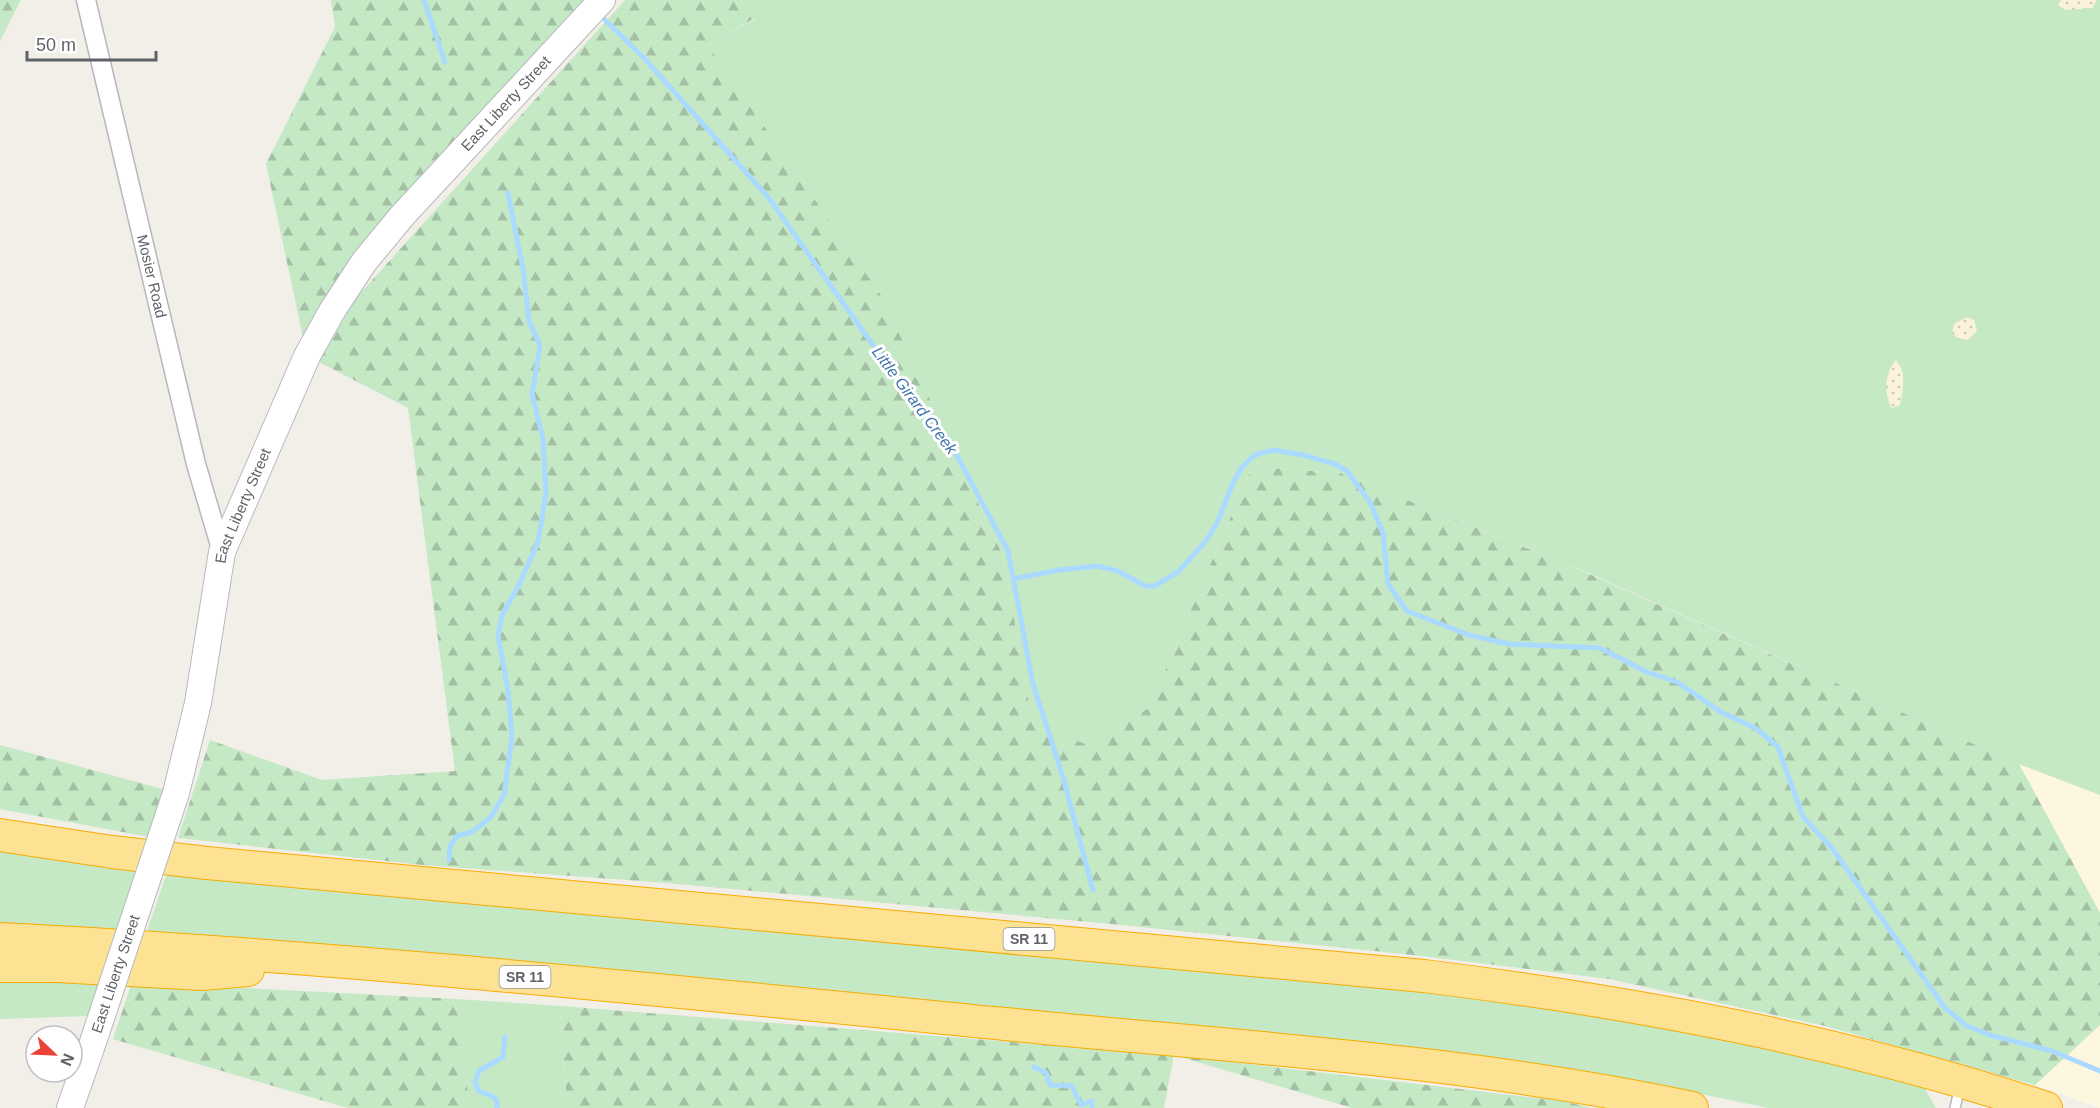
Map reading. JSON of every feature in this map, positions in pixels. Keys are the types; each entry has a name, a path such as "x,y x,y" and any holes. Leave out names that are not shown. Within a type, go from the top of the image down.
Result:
{"highway":[{"name":"SR 11","path":"0,835 112,852 207,863 1478,982 1669,1014 1811,1042 1958,1095 2046,1108"},
{"name":"SR 11","path":"0,939 160,947 577,981 1429,1064 1583,1087 1692,1108"},
{"path":"0,966 57,966 202,974 341,962"}],"street":[{"name":"Mosier Road","path":"86,0 196,464 222,552"},
{"name":"East Liberty Street","path":"70,1108 176,793 198,703 222,552 307,356 332,310 364,262 418,198 602,0"}],"shaded area":[{"path":"2019,764 2100,795 2100,913"},
{"path":"2100,1025 2100,1108 2035,1085"}],"green space":[{"path":"0,0 21,0 0,41"},
{"path":"331,0 602,0 490,120 307,356 266,164 335,27"},
{"path":"625,0 749,0 755,18 708,45 882,297 1003,556 1033,726 1089,745 1149,708 1252,467 1340,473 1573,567 2019,764 2100,913 2100,1025 2035,1085 1825,1026 1609,979 1413,955 1112,924 667,883 423,865 178,838 210,740 322,780 455,771 408,408 319,362 356,298"},
{"path":"749,0 2100,0 2100,795 2019,764 1586,572 1340,473 1252,467 1149,708 1089,745 1033,726 1003,556 882,298 708,45 755,19"},
{"path":"0,745 166,790 149,837 0,809"},
{"path":"0,848 139,866 118,932 0,924"},
{"path":"169,867 1413,987 1573,1008 1736,1040 1917,1083 1925,1089 1936,1108 1768,1108 1682,1090 1466,1054 1277,1035 146,934"},
{"path":"0,978 102,982 89,1016 0,1019"},
{"path":"132,982 456,999 470,1108 348,1108 113,1039"},
{"path":"456,999 561,1006 567,1108 470,1108"},
{"path":"561,1006 1174,1055 1164,1108 567,1108"},
{"path":"1175,1055 1562,1101 1593,1108 1352,1108"}],"sand":[{"path":"2061,0 2097,0 2092,8 2065,10 2058,5"},
{"path":"1967,317 1974,320 1977,331 1968,340 1957,338 1952,332 1954,324"},
{"path":"1896,360 1902,370 1903,387 1900,405 1892,408 1887,397 1886,383 1889,370"}],"waterway":[{"path":"424,0 445,62"},
{"name":"Little Girard Creek","path":"605,20 644,58 768,197 875,348 948,439 1008,551 1033,684 1063,777 1093,890"},
{"path":"449,860 450,846 457,836 472,832 491,817 504,795 512,737 508,691 498,635 502,615 518,587 538,542 546,493 543,439 532,394 540,346 529,321 523,269 508,193"},
{"path":"1013,579 1059,570 1097,566 1118,571 1145,586 1155,586 1178,572 1206,541 1218,521 1242,467 1255,455 1273,450 1335,464 1347,471 1370,502 1383,533 1388,584 1407,611 1469,635 1509,644 1600,648 1647,672 1677,682 1721,712 1757,729 1778,747 1803,817 1832,848 1945,1008 1967,1026 1993,1036 2052,1051 2100,1071"},
{"path":"497,1108 495,1098 479,1091 475,1082 479,1071 503,1057 505,1037"},
{"name":"Little Girard Creek","path":"1034,1067 1046,1073 1050,1085 1072,1086 1081,1105 1092,1101 1092,1108"}]}
